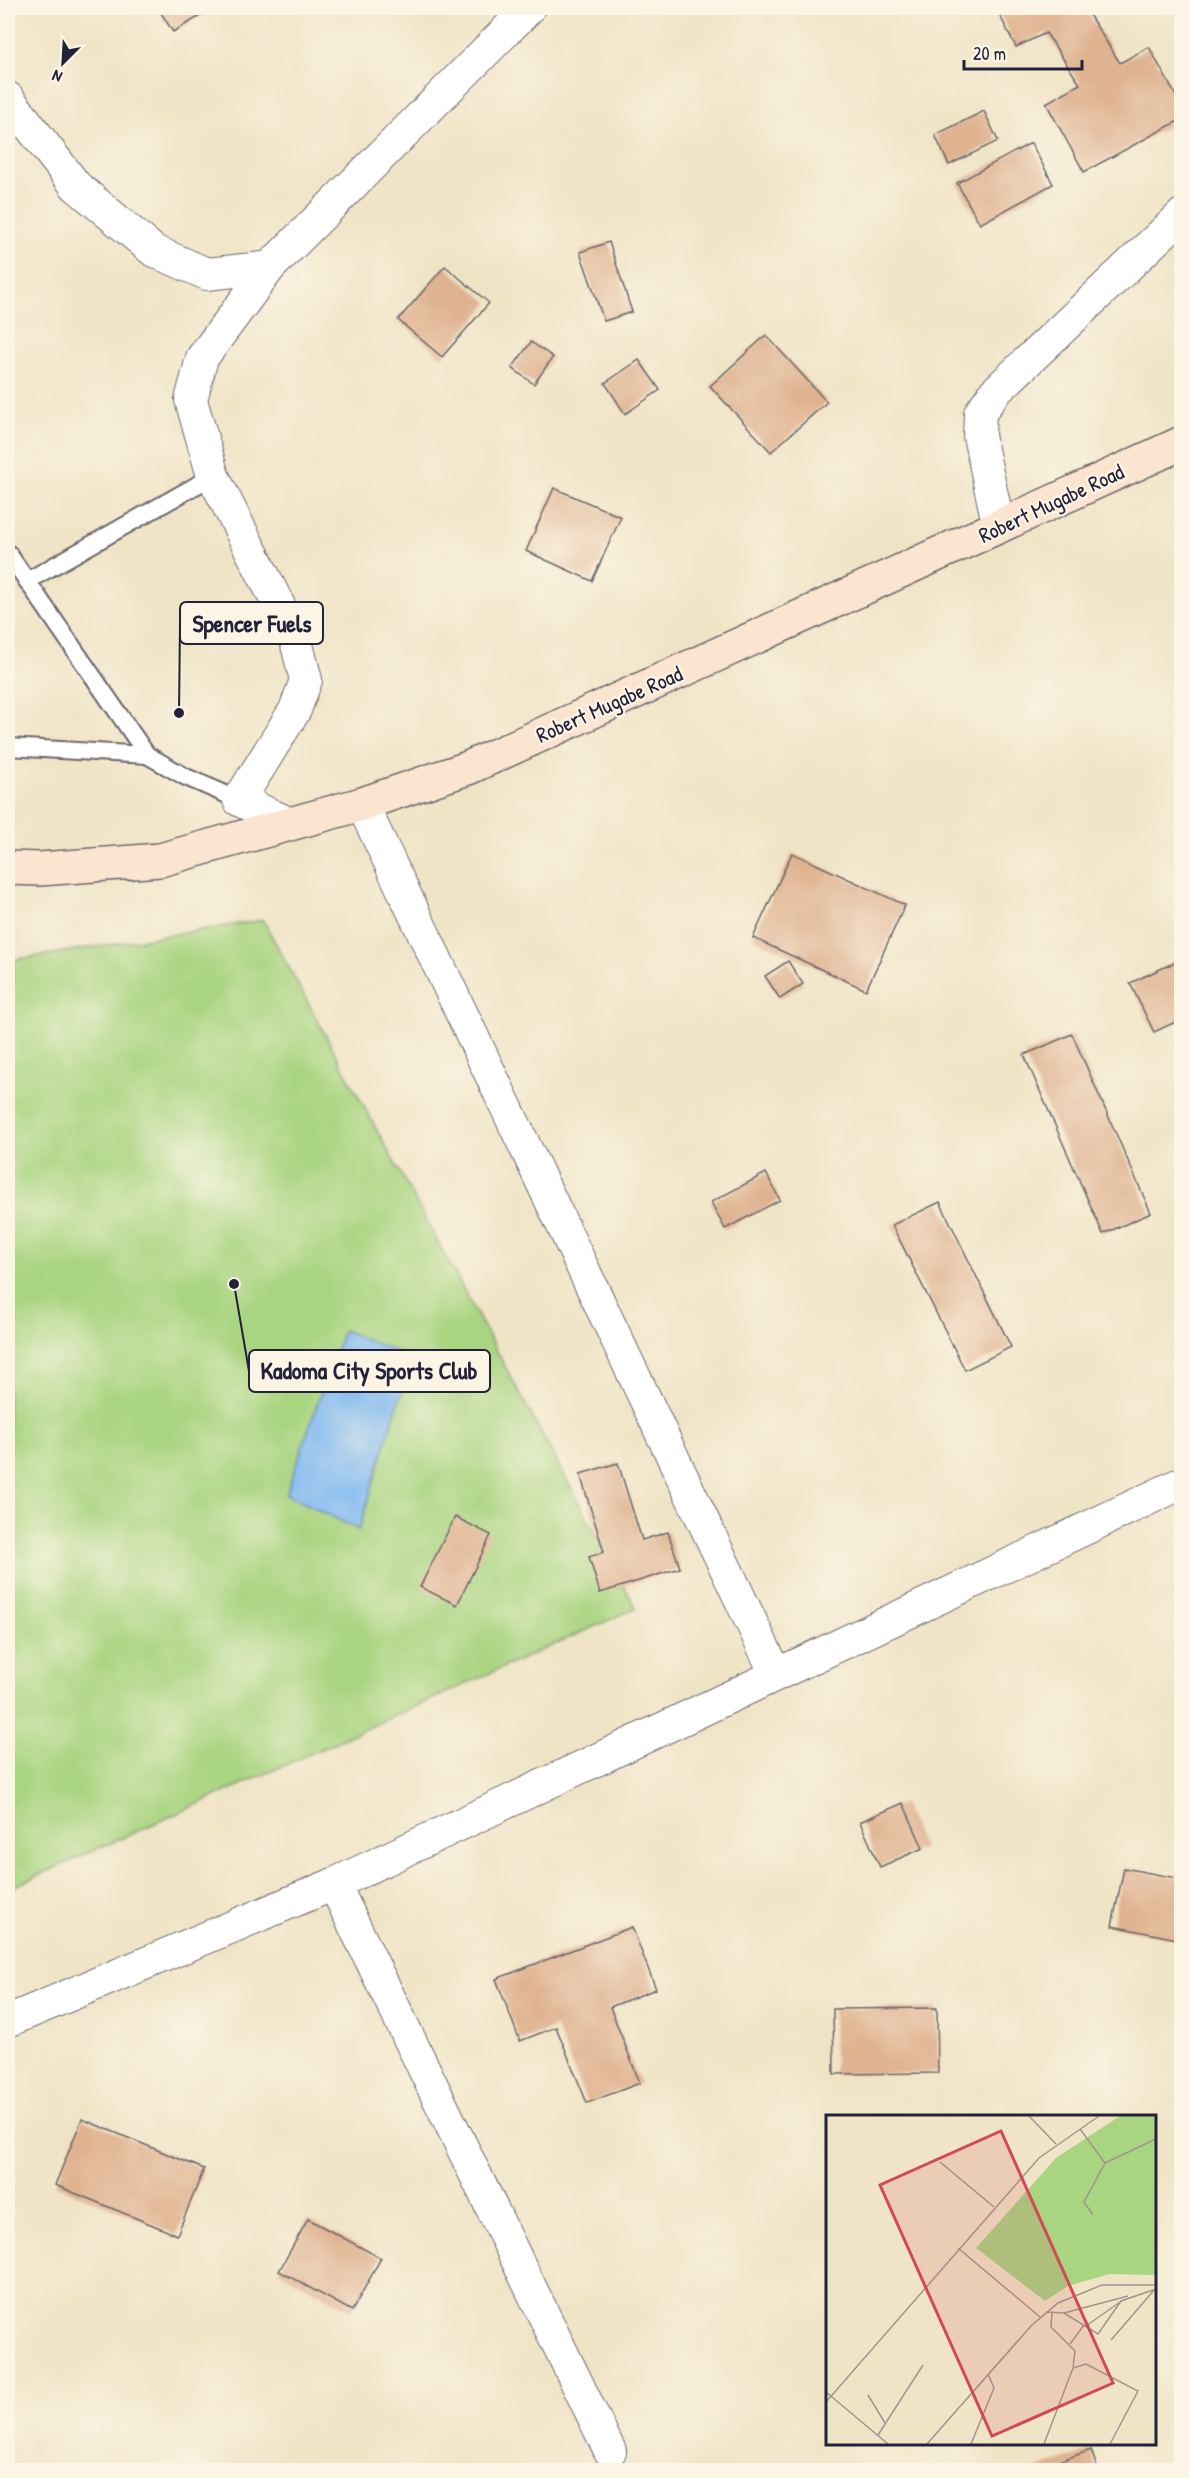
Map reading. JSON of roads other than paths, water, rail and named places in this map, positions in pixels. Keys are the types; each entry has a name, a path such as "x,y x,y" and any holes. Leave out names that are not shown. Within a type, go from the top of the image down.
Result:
{"street":[{"path":"290,824 239,800 295,710 306,680 295,637 213,476 191,400 202,358 270,267 530,8"},
{"path":"8,98 76,186 154,251 207,274 270,267"},
{"path":"999,527 979,436 980,413 995,392 1182,215"},
{"name":"Robert Mugabe Road","path":"8,868 40,869 160,860 362,804 468,768 1182,443"},
{"path":"362,804 776,1674"},
{"path":"8,2021 334,1884 1182,1483"},
{"path":"334,1884 610,2451"}],"lane":[{"path":"27,581 213,476"},
{"path":"10,562 27,581 147,755 186,777 239,800"},
{"path":"8,747 147,755"}],"water":[{"path":"343,1330 412,1358 359,1530 286,1494"}],"place":[{"name":"Spencer Fuels","path":"179,713"},
{"name":"Kadoma City Sports Club","path":"234,1284"}]}
